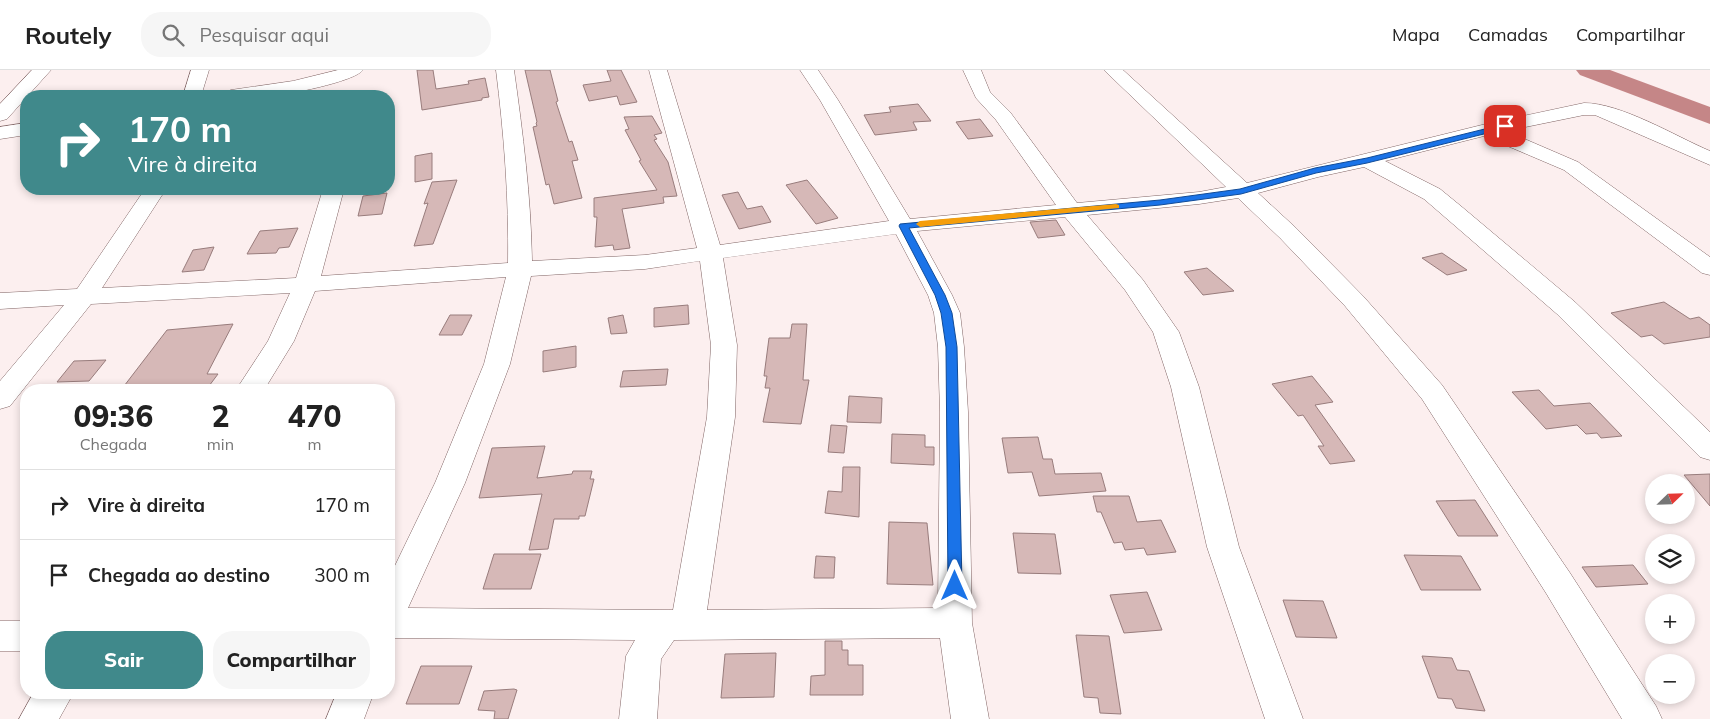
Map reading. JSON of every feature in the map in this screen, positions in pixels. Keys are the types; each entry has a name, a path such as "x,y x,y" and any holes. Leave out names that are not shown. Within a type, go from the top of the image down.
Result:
{"street":[{"path":"23,90 42,70"},
{"path":"194,90 200,70"},
{"path":"395,600 450,483 494,373 520,270 520,217 516,153 505,70"},
{"path":"644,656 676,625 720,417 724,345 711,255 658,70"},
{"path":"809,70 829,100 903,226 940,295 947,313 951,347 955,623 970,719"},
{"path":"972,70 982,94 1003,116 1070,210 1134,285 1166,332 1185,387 1223,546 1284,719"},
{"path":"1113,70 1288,233 1354,301 1432,392 1558,583 1643,719"},
{"path":"270,90 350,75"},
{"path":"0,115 20,94"},
{"path":"0,301 305,285 449,273 645,262 711,255 796,240 903,226 1160,203 1241,191 1315,171 1486,130 1584,109 1596,109 1611,113 1710,159"},
{"path":"0,133 20,130"},
{"path":"1486,130 1571,166 1710,268"},
{"path":"1367,160 1432,194 1454,212 1566,308 1710,449"},
{"path":"0,399 83,298 151,195"},
{"path":"254,384 281,342 305,285 332,195"},
{"path":"395,623 676,625 955,623"},
{"path":"623,624 644,656 638,719"},
{"path":"0,636 20,636"},
{"path":"38,719 51,699"},
{"path":"345,719 353,699"}],"building":[{"path":"417,70 433,70 436,89 469,84 468,81 485,78 489,97 482,98 482,100 422,110"},
{"path":"525,70 550,70 558,101 556,102 569,142 572,141 578,160 572,161 582,198 554,204 549,184 546,185 533,127 537,126 537,122"},
{"path":"607,70 621,70 637,102 620,105 617,96 589,101 583,85 611,81"},
{"path":"918,104 931,121 913,122 917,130 875,135 864,115 891,112 889,107"},
{"path":"652,116 662,133 654,135 657,139 654,140 668,162 677,196 663,197 664,203 622,209 630,248 614,250 613,245 595,247 597,217 594,217 594,198 657,190 639,161 641,160 625,130 629,129 624,117"},
{"path":"980,119 993,136 968,139 956,122"},
{"path":"432,153 432,179 415,182 415,156"},
{"path":"457,180 433,244 414,246 428,203 424,204 432,182"},
{"path":"807,180 838,218 816,224 786,185"},
{"path":"738,192 747,209 762,206 771,222 739,229 722,195"},
{"path":"387,195 382,214 358,216 363,196"},
{"path":"1056,220 1065,235 1038,238 1030,222"},
{"path":"298,228 289,247 279,248 276,253 247,254 260,231"},
{"path":"214,247 204,270 182,272 193,250"},
{"path":"1442,253 1467,270 1447,275 1422,258"},
{"path":"1207,268 1234,291 1203,295 1184,272"},
{"path":"1664,302 1690,319 1699,317 1710,325 1710,337 1664,344 1652,335 1641,337 1611,313"},
{"path":"688,305 689,324 654,327 654,308"},
{"path":"450,315 472,315 462,335 439,335"},
{"path":"623,315 627,333 611,334 608,318"},
{"path":"233,324 207,374 218,374 210,384 126,384 167,330"},
{"path":"792,324 807,324 803,380 809,380 801,424 763,422 770,388 765,388 767,376 764,376 769,338 790,338"},
{"path":"576,346 576,367 543,372 543,351"},
{"path":"106,360 89,381 57,382 74,361"},
{"path":"668,369 666,385 620,387 623,371"},
{"path":"1312,376 1333,402 1315,405 1355,461 1330,464 1318,446 1324,446 1303,415 1298,416 1272,384"},
{"path":"1539,390 1554,406 1590,403 1622,436 1601,438 1597,433 1586,434 1577,425 1546,429 1512,392"},
{"path":"849,396 882,398 881,423 847,422"},
{"path":"831,425 847,426 844,453 828,452"},
{"path":"892,434 925,435 925,447 934,447 934,465 891,463"},
{"path":"1038,437 1043,459 1052,459 1055,474 1101,473 1106,491 1039,496 1032,472 1008,473 1002,438"},
{"path":"545,446 537,478 572,474 573,471 592,471 590,479 594,479 585,516 579,516 579,519 554,519 548,549 529,550 542,494 479,498 492,448"},
{"path":"843,467 860,467 859,517 825,513 828,491 842,492"},
{"path":"1710,474 1710,506 1695,488 1695,475"},
{"path":"1093,496 1129,496 1137,522 1161,520 1176,552 1147,555 1144,548 1125,550 1122,542 1114,543 1101,512 1097,512"},
{"path":"1475,500 1498,536 1458,536 1436,501"},
{"path":"889,522 927,523 933,585 887,584"},
{"path":"1013,533 1055,534 1061,574 1018,573"},
{"path":"494,554 541,554 531,589 483,589"},
{"path":"1404,555 1461,556 1481,590 1421,590"},
{"path":"816,556 835,557 834,578 814,578"},
{"path":"1633,565 1645,580 1645,584 1648,584 1596,587 1582,567"},
{"path":"1147,592 1162,630 1124,633 1110,595"},
{"path":"1283,600 1323,601 1337,638 1296,637"},
{"path":"1076,635 1109,636 1121,714 1100,713 1098,698 1084,697"},
{"path":"825,641 842,641 842,650 848,650 848,665 863,665 863,695 810,695 811,676 825,675"},
{"path":"776,653 774,697 721,698 725,654"},
{"path":"1422,656 1452,658 1457,670 1469,671 1485,711 1456,708 1452,699 1438,698"},
{"path":"421,666 472,666 459,704 406,704"},
{"path":"517,690 508,719 494,719 495,711 478,710 484,691"}],"waterway":[{"path":"1588,70 1710,116"}],"slow traffic":[{"path":"920,224 1116,207"}],"route":[{"path":"955,586 954,412 951,347 947,313 940,295 903,226 1199,198 1241,191 1315,171 1505,126"}]}
